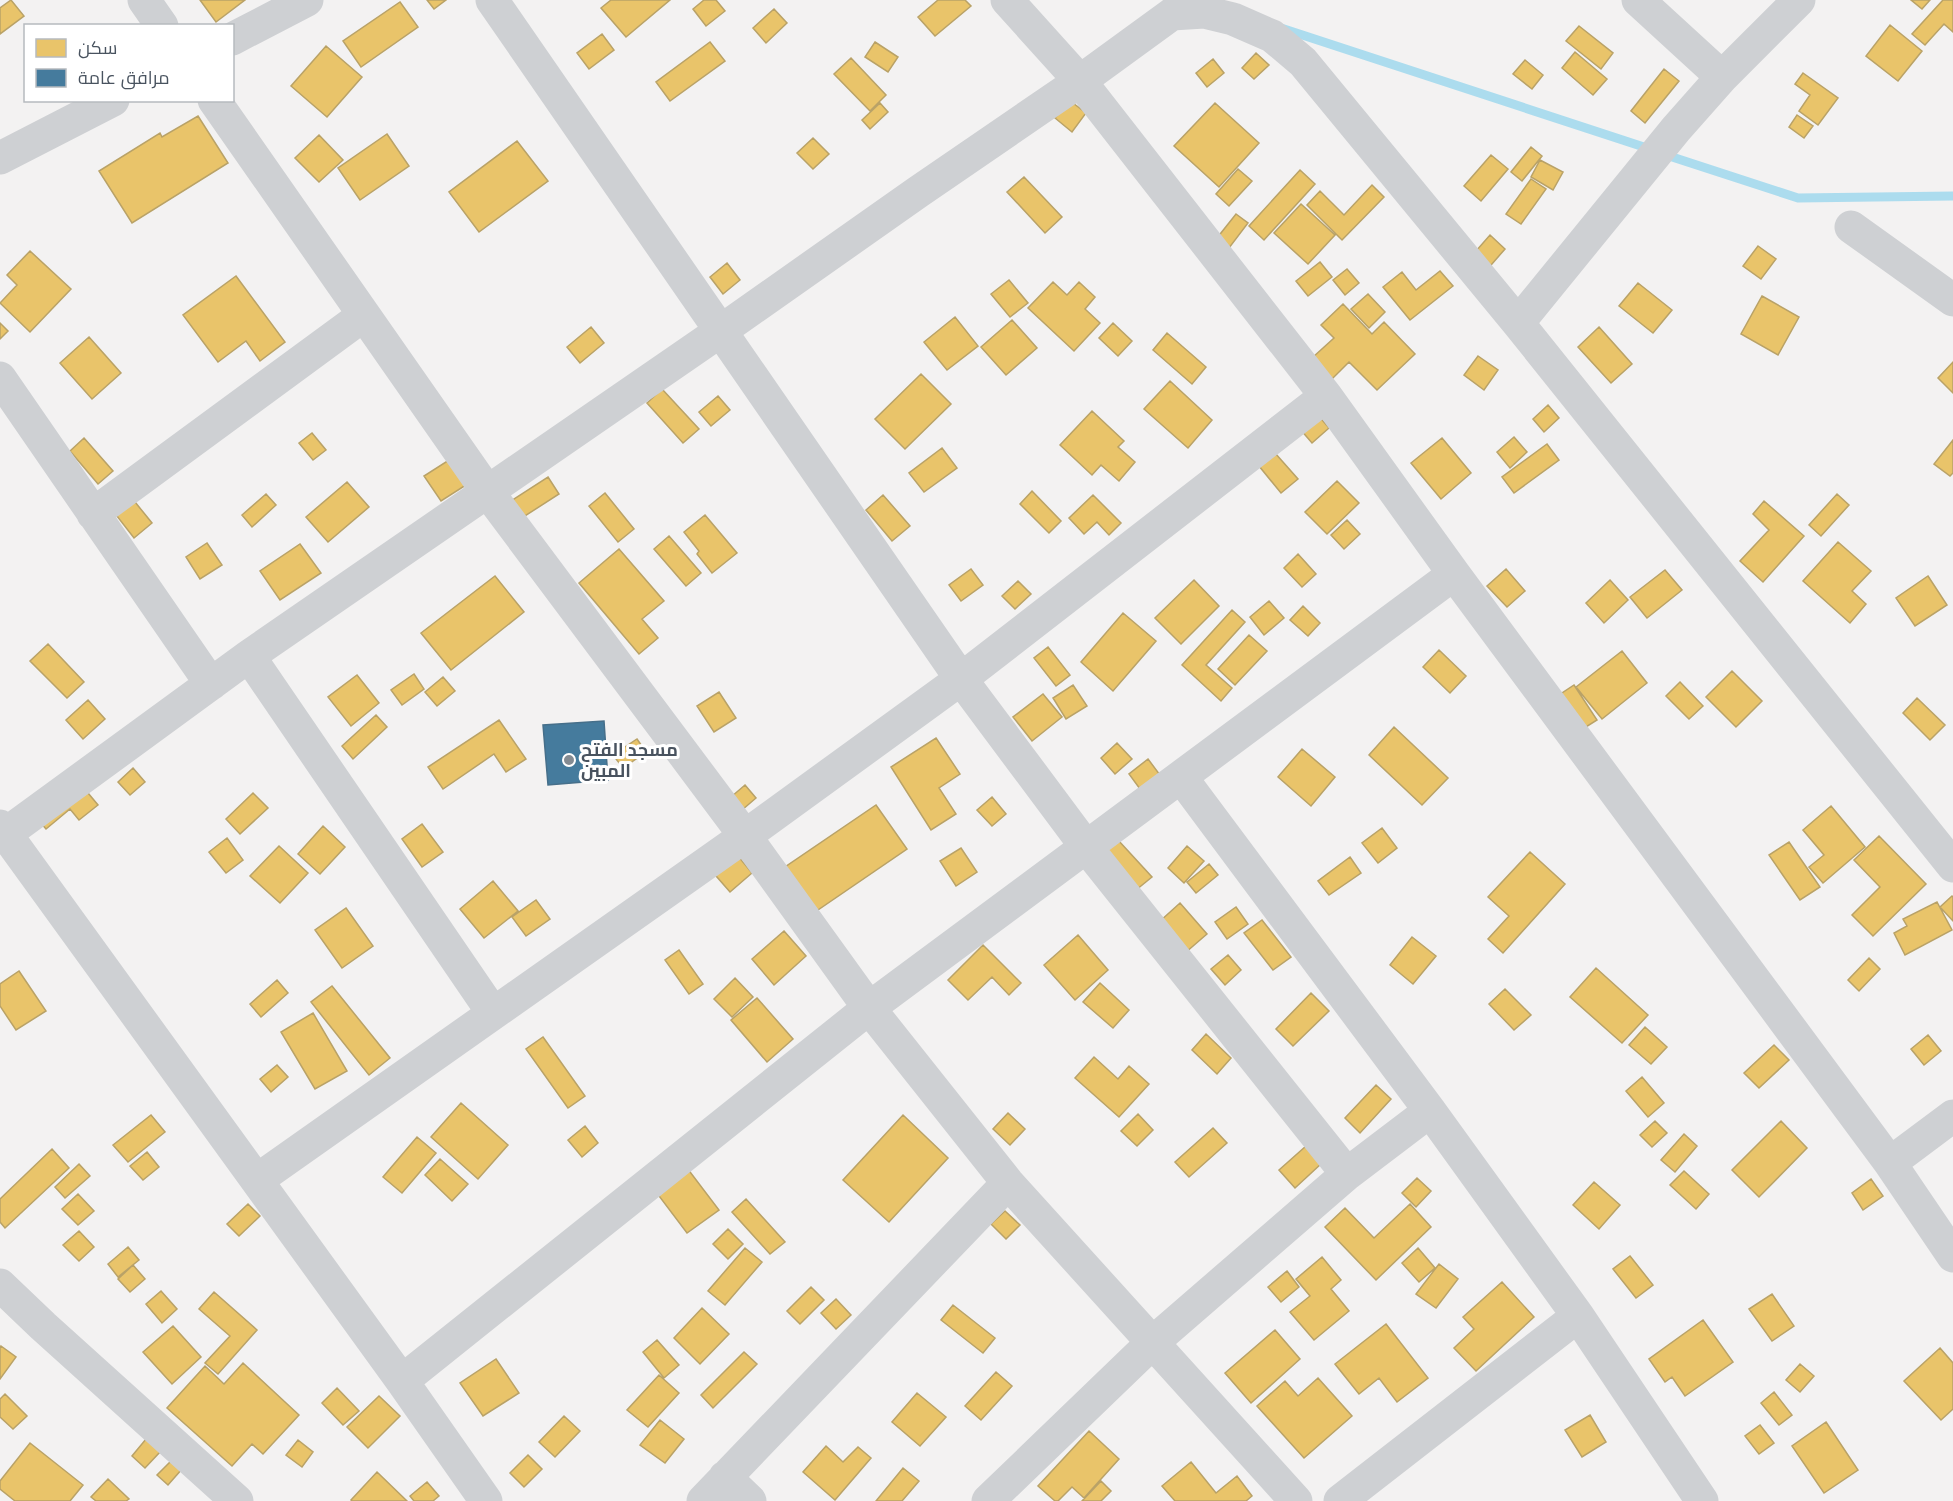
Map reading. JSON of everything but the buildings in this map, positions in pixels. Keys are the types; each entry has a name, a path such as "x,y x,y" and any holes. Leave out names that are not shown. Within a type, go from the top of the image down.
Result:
{"street":[{"path":"144,0 161,24"},
{"path":"234,38 307,0"},
{"path":"492,0 961,679 1087,848 1347,1174"},
{"path":"1007,0 1080,81 1326,396 1454,574 1890,1163 1953,1256"},
{"path":"1638,0 1722,77"},
{"path":"1518,324 1670,137 1722,77 1798,0"},
{"path":"486,1501 257,1180 2,833 249,656 1080,81 1172,14 1204,12 1233,19 1272,36 1304,62 1518,324 1953,866"},
{"path":"0,158 108,102"},
{"path":"215,102 487,491 745,836 869,1008 1008,1183 1296,1501"},
{"path":"1851,227 1953,300"},
{"path":"93,514 364,315"},
{"path":"0,378 211,684"},
{"path":"257,1180 745,836 961,679 1326,396"},
{"path":"402,1381 869,1008 1454,574"},
{"path":"249,656 493,1013"},
{"path":"1181,777 1430,1111 1578,1316 1702,1501"},
{"path":"988,1501 1152,1343 1347,1174 1430,1111"},
{"path":"1890,1163 1953,1116"},
{"path":"703,1501 1008,1183"},
{"path":"0,1285 237,1501"},
{"path":"1340,1501 1578,1316"},
{"path":"725,1477 750,1501"}],"waterway":[{"path":"1281,28 1650,149"},
{"path":"1663,154 1798,198 1953,196"}],"place":[{"name":"مسجد الفتح المبين","path":"569,760"}]}
